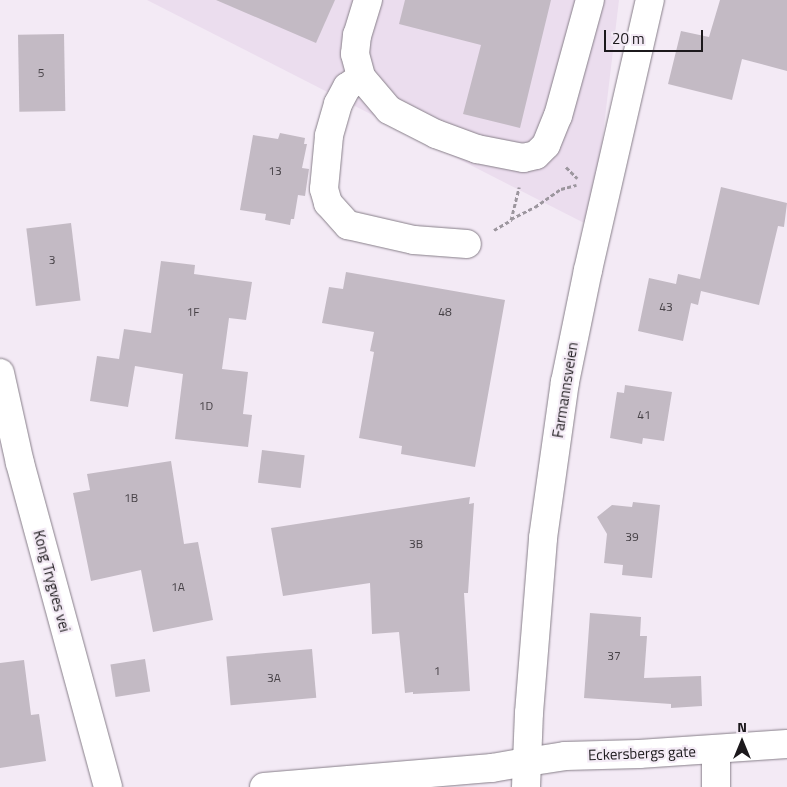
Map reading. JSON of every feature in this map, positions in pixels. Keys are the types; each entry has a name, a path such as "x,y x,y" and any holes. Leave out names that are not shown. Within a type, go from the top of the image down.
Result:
{"street":[{"path":"368,0 357,35 355,54 361,77 389,110 436,134 478,148 534,152 558,116 590,0"},
{"name":"Farmannsveien","path":"526,774 543,538 565,382 588,270 650,0"},
{"path":"361,77 347,87 342,95 329,136 324,188 328,203 348,225 414,240 466,244"},
{"name":"Kong Trygves vei","path":"0,373 20,463 108,787"},
{"name":"Eckersbergs gate","path":"264,787 497,767 526,774 565,756 716,750 787,744"},
{"path":"716,750 716,787"}],"path":[{"path":"466,244 535,207 561,189 582,183 534,152 521,176 510,220"}],"shaded area":[{"path":"147,0 619,0 592,227"}],"building":[{"path":"216,0 335,0 316,43"},
{"path":"405,0 551,0 520,128 463,114 481,45 399,24"},
{"path":"720,0 787,0 787,71 742,59 732,100 668,84 681,31 709,37"},
{"path":"64,34 65,111 19,112 18,35"},
{"path":"280,133 305,138 304,144 307,144 302,168 309,169 305,196 298,195 294,219 291,219 290,225 265,220 266,214 240,210 253,135 278,139"},
{"path":"721,187 787,203 784,227 778,226 759,305 701,291 698,305 691,303 683,341 638,331 649,278 676,284 678,274 700,279"},
{"path":"71,223 81,300 36,306 26,228"},
{"path":"161,261 195,265 194,274 252,282 246,320 229,318 222,369 248,372 243,414 252,415 248,447 175,439 183,374 135,366 128,407 90,401 97,356 119,359 124,329 151,333"},
{"path":"346,272 505,300 475,467 401,454 402,446 359,438 374,352 370,351 374,332 322,323 329,287 343,289"},
{"path":"625,385 672,392 664,441 643,438 642,444 610,438 617,392 624,393"},
{"path":"262,450 305,455 301,488 258,483"},
{"path":"171,461 184,544 198,542 213,620 153,632 141,570 91,581 73,493 90,490 87,474"},
{"path":"470,497 469,504 474,503 468,593 464,593 470,691 405,693 399,632 372,634 370,583 283,596 271,528"},
{"path":"633,502 660,505 652,578 622,575 623,565 604,563 607,534 597,517 612,505 632,507"},
{"path":"590,613 641,617 640,636 647,636 644,678 701,676 702,706 671,708 671,704 584,698"},
{"path":"312,649 316,698 231,705 226,656"},
{"path":"145,659 150,692 116,697 110,664"},
{"path":"24,660 31,715 39,714 46,761 0,768 0,663"}]}
